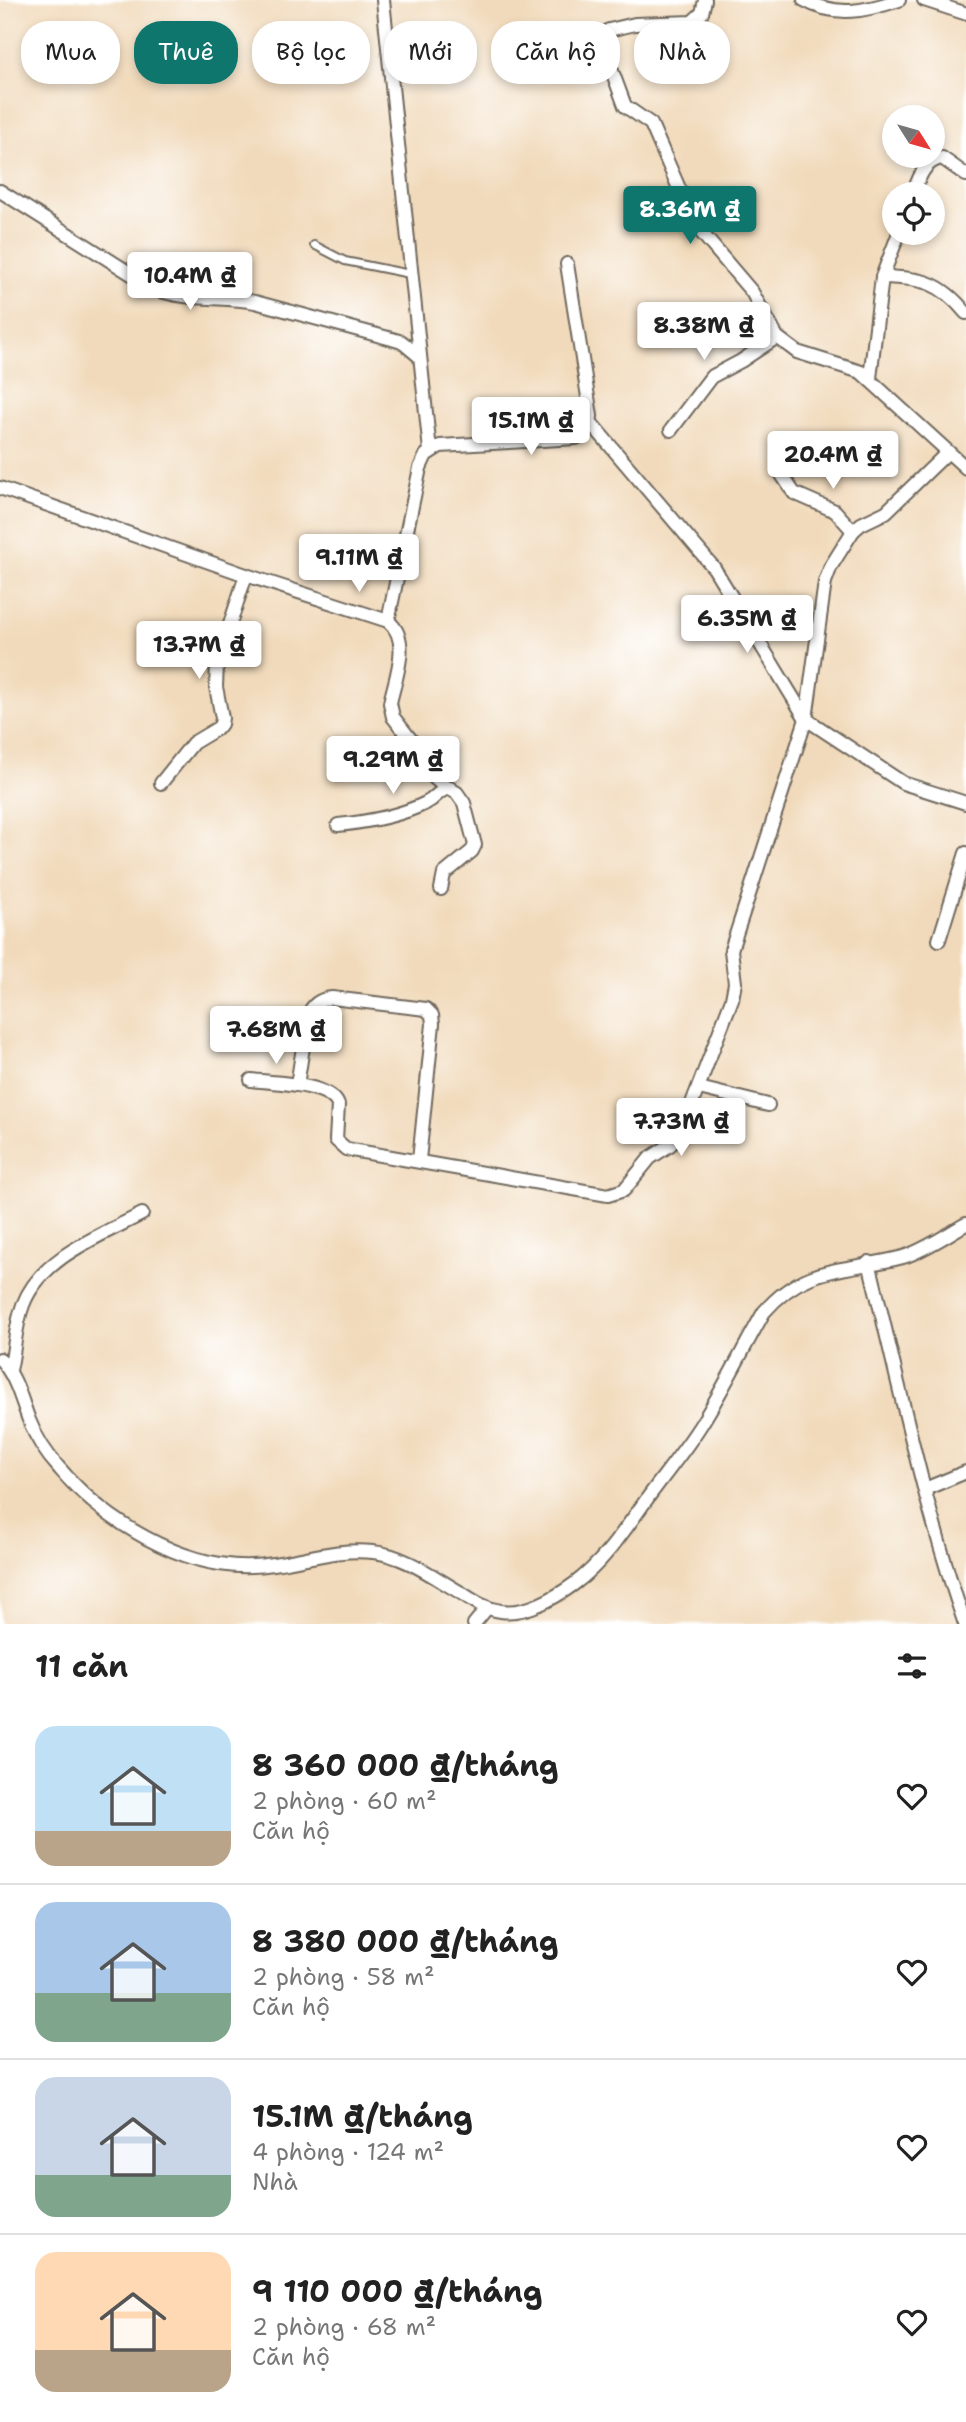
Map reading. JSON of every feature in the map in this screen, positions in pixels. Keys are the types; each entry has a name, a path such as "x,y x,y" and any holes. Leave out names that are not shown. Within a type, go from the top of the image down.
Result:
{"street":[{"path":"383,0 430,451 420,468 388,621"},
{"path":"705,0 702,13 692,22 635,24 603,34 601,41 625,106 651,124 695,225 752,292 777,337 797,352 855,369 870,378 966,468"},
{"path":"804,0 820,7 851,12 873,9 899,0"},
{"path":"924,0 964,13"},
{"path":"918,182 932,160 942,158 966,175"},
{"path":"0,191 155,289 178,295 235,298 255,302 392,338 421,356"},
{"path":"870,378 882,277 894,245"},
{"path":"566,264 591,423 714,569 806,719 903,783 966,803"},
{"path":"882,277 916,278 941,288 966,313"},
{"path":"671,430 711,377 777,337"},
{"path":"430,451 445,446 576,438 586,433 591,423"},
{"path":"251,1080 297,1085 324,1091 334,1097 339,1111 336,1140 343,1148 614,1194 624,1190 650,1158 676,1140 699,1088 734,991 731,950 806,719 825,582 831,566 853,531 886,512 948,452"},
{"path":"782,475 794,493 835,511 853,531"},
{"path":"0,488 246,575 388,621 398,633 401,646 390,703 391,712 419,751 431,775 457,793 464,803 475,845 472,851 445,872 441,889"},
{"path":"161,783 193,743 221,724 216,687 217,664 246,575"},
{"path":"338,825 378,819 425,803 439,791 450,788"},
{"path":"939,940 966,853"},
{"path":"297,1085 308,1016 310,1010 320,1001 332,998 426,1009 432,1015 433,1024 419,1160"},
{"path":"699,1088 768,1105"},
{"path":"10,1370 20,1316 33,1284 45,1271 82,1246 142,1214"},
{"path":"0,1359 10,1370 31,1424 46,1452 61,1471 96,1503 139,1535 171,1550 225,1566 254,1566 336,1551 374,1552 418,1568 487,1608 504,1612 523,1609 550,1599 575,1584 618,1537 697,1432 764,1312 773,1301 807,1278 823,1272 911,1254 966,1224"},
{"path":"870,1262 925,1489 960,1590 965,1624"},
{"path":"925,1489 966,1472"},
{"path":"474,1624 487,1608"}],"lane":[{"path":"314,245 345,261 412,274"}]}
